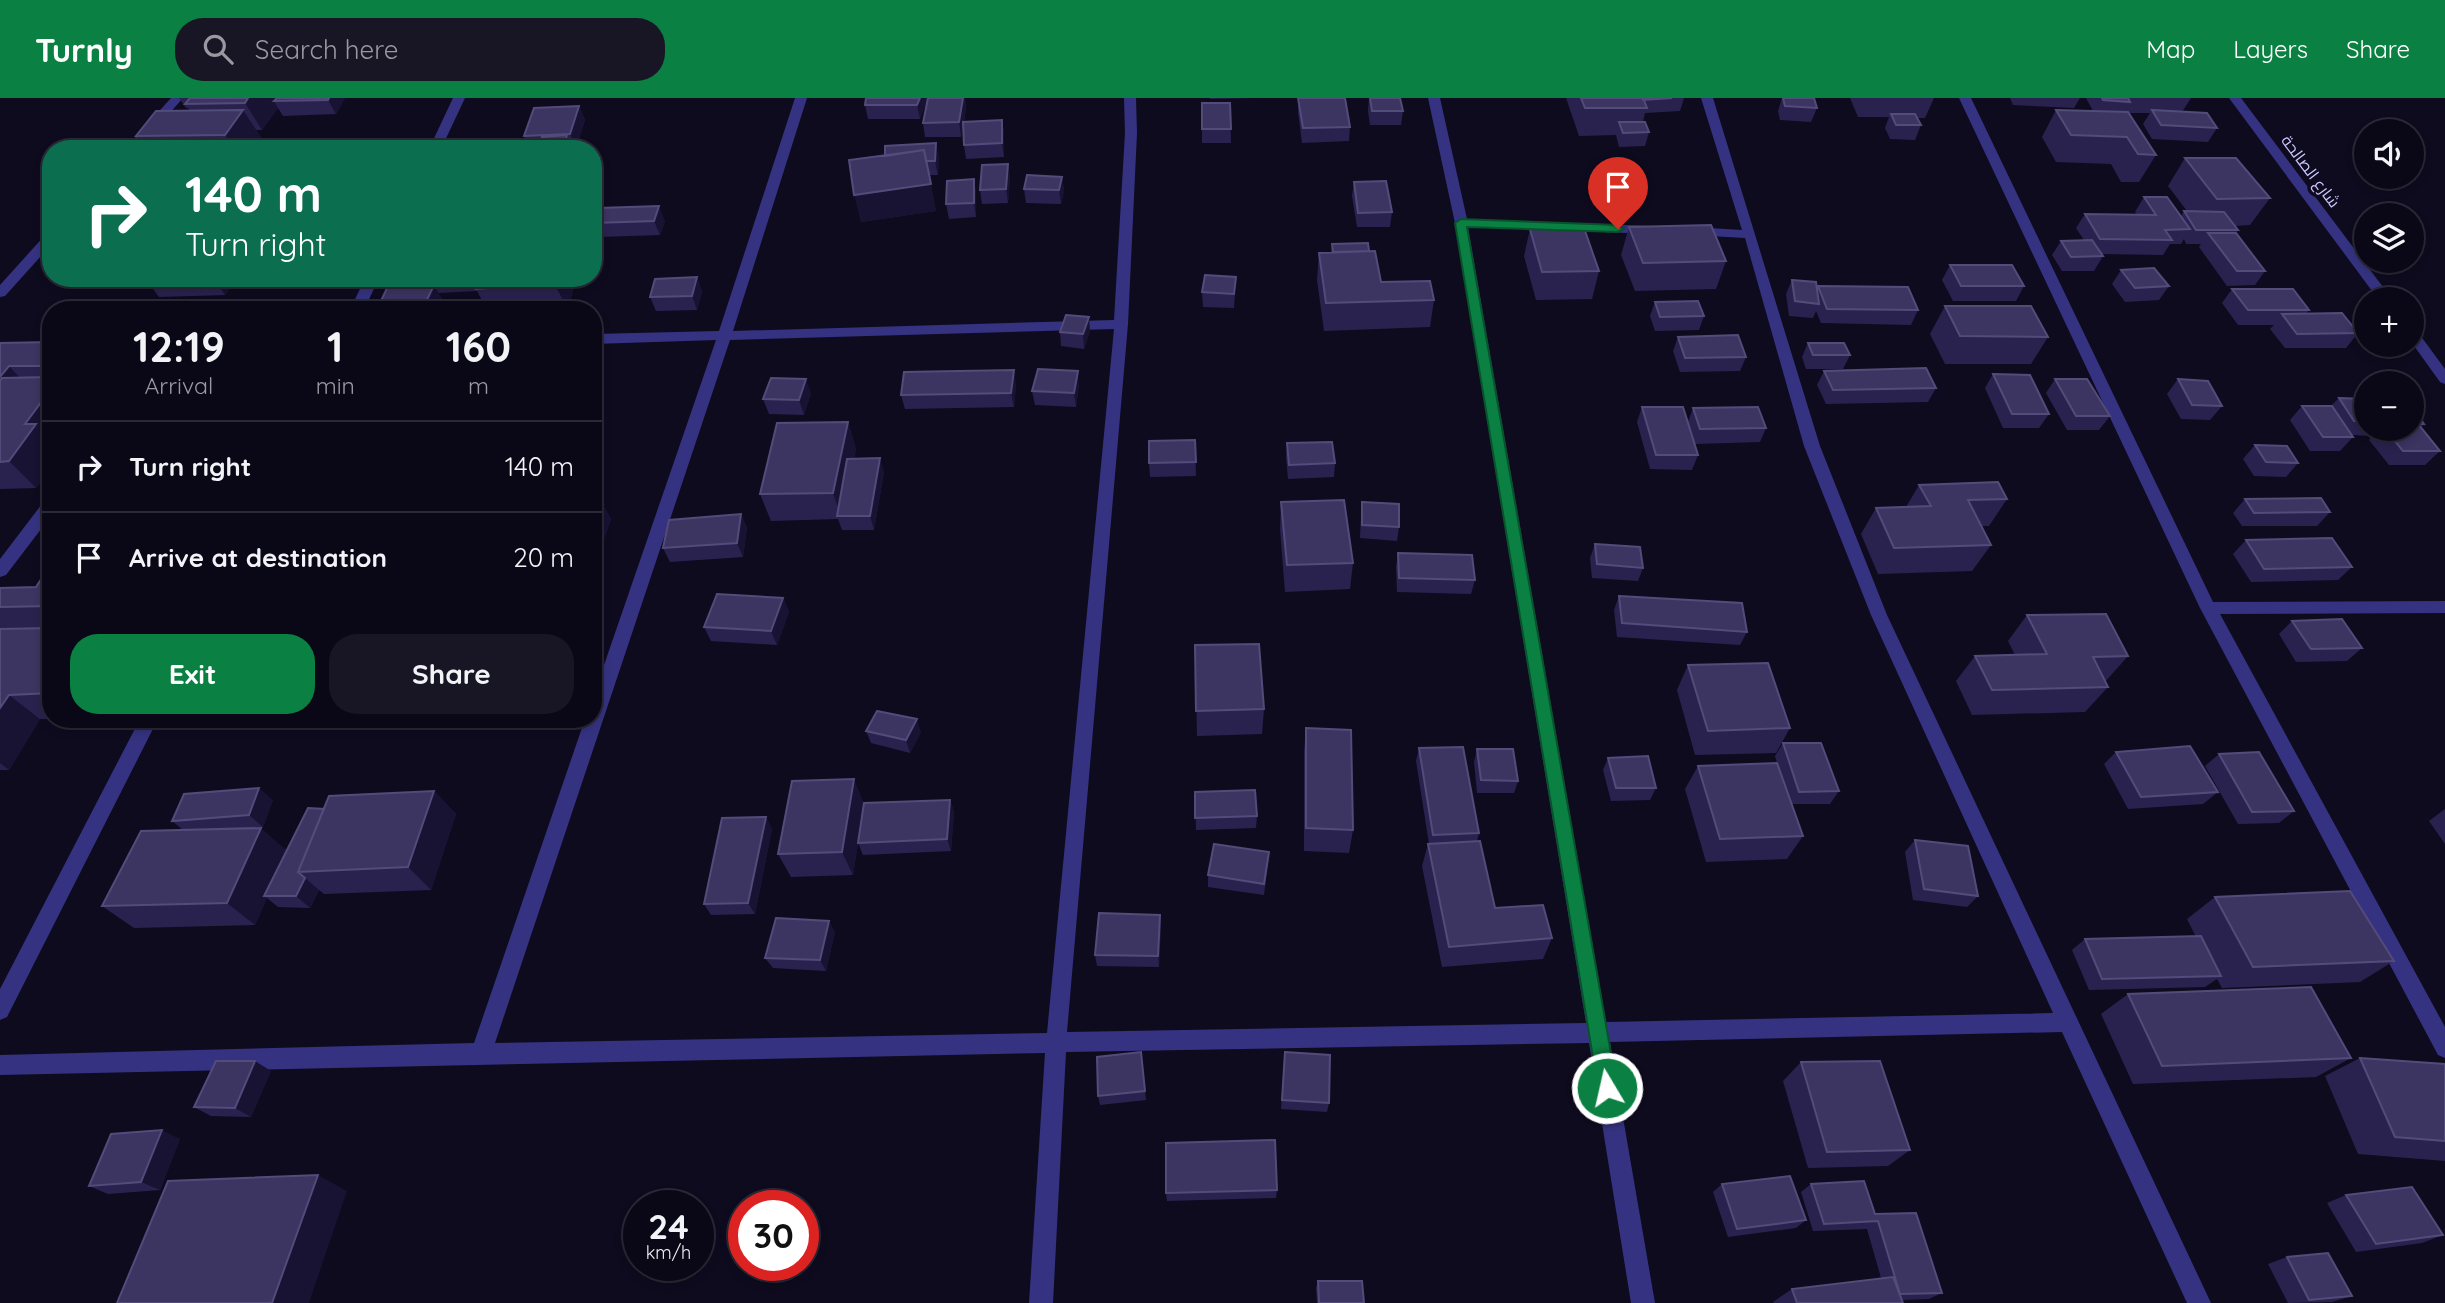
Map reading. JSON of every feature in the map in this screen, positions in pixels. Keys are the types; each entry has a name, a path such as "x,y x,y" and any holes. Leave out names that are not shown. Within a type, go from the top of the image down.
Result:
{"street":[{"path":"139,140 177,98"},
{"path":"439,140 459,98"},
{"path":"602,696 801,98"},
{"path":"1041,1303 1056,1042 1121,324 1131,133 1130,98"},
{"path":"1434,98 1461,223 1643,1303"},
{"path":"1707,98 1812,446 1878,615 2199,1303"},
{"path":"1965,98 2208,608 2445,1048"},
{"name":"شارع الصالحة","path":"2235,98 2376,287"},
{"path":"1461,223 1750,234"},
{"path":"0,293 42,247"},
{"path":"602,339 1121,324"},
{"path":"2424,350 2445,379"},
{"path":"0,571 42,516"},
{"path":"2208,608 2445,607"},
{"path":"0,1010 144,728"},
{"path":"482,1051 591,728"},
{"path":"0,1065 482,1051 1599,1034 2067,1022"}],"building":[{"path":"190,98 248,98 245,103 185,104"},
{"path":"277,98 329,98 274,101"},
{"path":"866,98 920,98 917,105 865,105"},
{"path":"928,98 963,98 959,122 923,123"},
{"path":"1298,98 1345,98 1350,127 1303,128"},
{"path":"1370,98 1400,98 1403,111 1372,111"},
{"path":"1581,98 1643,98 1647,108 1585,108"},
{"path":"1783,98 1814,98 1817,108 1785,106"},
{"path":"2102,98 2128,98 2130,102 2103,100"},
{"path":"1202,103 1230,103 1231,129 1202,129"},
{"path":"579,106 570,134 524,136 534,108"},
{"path":"243,110 225,135 136,136 156,111"},
{"path":"2056,110 2128,112 2156,155 2138,154 2127,137 2071,135"},
{"path":"2152,110 2207,113 2217,128 2161,125"},
{"path":"1891,114 1915,114 1921,125 1896,125"},
{"path":"1002,120 1002,143 964,145 963,122"},
{"path":"1619,122 1645,122 1649,132 1623,133"},
{"path":"567,135 566,140 541,140 542,137"},
{"path":"936,143 935,161 926,161 924,150 885,156 885,146"},
{"path":"924,150 931,184 854,195 849,160"},
{"path":"2185,158 2236,158 2270,198 2217,199"},
{"path":"1008,164 1006,189 980,190 982,165"},
{"path":"1027,175 1062,177 1059,190 1024,189"},
{"path":"974,179 974,203 946,204 947,181"},
{"path":"1386,181 1392,212 1358,213 1354,182"},
{"path":"2144,197 2167,197 2190,229 2165,230 2172,240 2100,239 2085,214 2156,215"},
{"path":"659,206 654,221 602,223 602,208"},
{"path":"2184,211 2224,212 2238,230 2196,230"},
{"path":"1711,225 1726,261 1643,263 1629,227"},
{"path":"1584,228 1599,271 1542,272 1530,229"},
{"path":"2208,233 2236,233 2265,271 2237,271"},
{"path":"2092,240 2103,256 2071,257 2061,241"},
{"path":"1368,243 1369,251 1333,252 1332,244"},
{"path":"1375,251 1381,282 1430,281 1434,300 1326,303 1319,253"},
{"path":"1950,265 2012,265 2024,286 1961,286"},
{"path":"2154,268 2169,286 2135,288 2121,270"},
{"path":"1205,275 1236,277 1234,294 1202,292"},
{"path":"697,277 692,296 650,297 655,279"},
{"path":"1792,280 1816,282 1819,304 1795,301"},
{"path":"1818,286 1908,287 1918,310 1827,309"},
{"path":"388,287 433,287 426,301 381,301"},
{"path":"2232,289 2293,289 2309,310 2248,310"},
{"path":"1698,301 1704,316 1660,317 1655,302"},
{"path":"1945,306 2031,306 2048,337 1960,336"},
{"path":"2342,313 2354,328 2354,333 2297,334 2282,314"},
{"path":"1066,315 1089,317 1083,334 1060,332"},
{"path":"1738,335 1746,357 1685,358 1678,337"},
{"path":"42,342 42,366 9,366 0,377 0,343"},
{"path":"1808,343 1844,343 1850,355 1813,355"},
{"path":"1926,368 1936,388 1833,390 1824,371"},
{"path":"1038,369 1078,371 1074,393 1032,391"},
{"path":"1014,370 1011,393 901,395 904,372"},
{"path":"1993,374 2030,375 2049,414 2012,414"},
{"path":"42,377 42,401 25,424 36,424 9,461 0,462 0,381 2,378"},
{"path":"771,378 806,379 799,400 763,399"},
{"path":"2055,379 2087,379 2110,416 2076,416"},
{"path":"2178,379 2208,381 2222,406 2192,405"},
{"path":"2339,398 2354,399 2354,421"},
{"path":"2302,406 2332,406 2353,437 2323,437"},
{"path":"1642,407 1683,407 1698,455 1656,455"},
{"path":"1758,407 1766,428 1700,429 1693,408"},
{"path":"848,422 833,493 760,494 777,423"},
{"path":"2424,431 2440,451 2403,451 2395,441 2424,441"},
{"path":"1195,440 1196,462 1149,463 1149,441"},
{"path":"1332,442 1335,463 1289,465 1287,443"},
{"path":"2255,445 2287,446 2298,463 2266,462"},
{"path":"880,458 870,516 837,516 847,459"},
{"path":"1998,482 2007,499 1968,500 1991,545 1894,548 1876,508 1931,506 1919,485"},
{"path":"2321,498 2330,512 2254,513 2245,499"},
{"path":"1344,500 1353,563 1287,565 1281,502"},
{"path":"1362,502 1399,504 1399,527 1362,525"},
{"path":"741,514 737,543 663,548 669,520"},
{"path":"2332,538 2352,567 2264,569 2246,540"},
{"path":"1595,544 1640,547 1643,568 1597,564"},
{"path":"1398,553 1472,555 1475,580 1399,578"},
{"path":"42,578 42,606 0,607 0,588 36,587"},
{"path":"717,594 783,598 771,631 704,627"},
{"path":"1619,596 1742,603 1747,632 1622,623"},
{"path":"2106,614 2128,656 2093,657 2108,687 1992,690 1975,656 2047,654 2027,615"},
{"path":"2342,619 2362,648 2311,649 2292,621"},
{"path":"42,628 42,693 9,695 0,708 0,629"},
{"path":"1259,644 1264,709 1196,711 1195,645"},
{"path":"1768,663 1790,728 1708,731 1688,665"},
{"path":"877,711 917,719 906,740 866,731"},
{"path":"1306,728 1351,730 1353,830 1306,828"},
{"path":"1783,743 1821,743 1839,791 1799,792"},
{"path":"2190,746 2218,792 2141,797 2116,752"},
{"path":"1463,747 1479,833 1433,835 1419,748"},
{"path":"1477,749 1513,749 1518,781 1481,780"},
{"path":"2259,752 2294,811 2252,812 2219,754"},
{"path":"1648,756 1656,788 1616,788 1608,758"},
{"path":"1777,763 1803,836 1720,839 1698,766"},
{"path":"854,779 842,852 778,854 792,781"},
{"path":"259,788 249,815 172,821 184,794"},
{"path":"1255,790 1257,816 1195,818 1195,792"},
{"path":"434,791 408,867 298,872 329,796"},
{"path":"950,800 947,839 858,843 864,803"},
{"path":"308,808 324,809 298,872 305,878 296,896 264,896"},
{"path":"766,817 748,903 704,904 722,818"},
{"path":"261,828 227,903 102,906 141,831"},
{"path":"1915,840 1968,846 1978,896 1924,889"},
{"path":"1480,841 1495,908 1543,905 1552,938 1449,947 1428,844"},
{"path":"1214,844 1269,852 1264,884 1208,875"},
{"path":"2350,891 2394,961 2253,967 2215,897"},
{"path":"1099,913 1160,915 1158,956 1095,955"},
{"path":"776,918 829,921 820,960 765,958"},
{"path":"2201,936 2221,976 2102,979 2085,939"},
{"path":"2311,987 2351,1058 2162,1066 2128,994"},
{"path":"1141,1052 1145,1091 1098,1096 1097,1057"},
{"path":"1285,1052 1330,1055 1329,1103 1282,1100"},
{"path":"2360,1058 2445,1064 2445,1141 2395,1137"},
{"path":"216,1061 255,1061 235,1108 194,1107"},
{"path":"1880,1061 1910,1150 1827,1152 1801,1062"},
{"path":"162,1130 141,1182 89,1186 111,1134"},
{"path":"1275,1140 1277,1190 1166,1193 1166,1143"},
{"path":"318,1175 272,1303 117,1303 168,1181"},
{"path":"1790,1176 1806,1220 1737,1229 1722,1184"},
{"path":"1864,1181 1875,1214 1916,1213 1942,1293 1900,1294 1878,1221 1824,1224 1811,1184"},
{"path":"2412,1187 2443,1235 2376,1244 2346,1195"},
{"path":"2328,1253 2352,1296 2309,1300 2287,1257"},
{"path":"1893,1277 1903,1303 1797,1303 1792,1289"},
{"path":"1318,1281 1362,1281 1364,1303 1319,1303"}],"route":[{"path":"1607,1088 1461,223 1618,229"}]}
